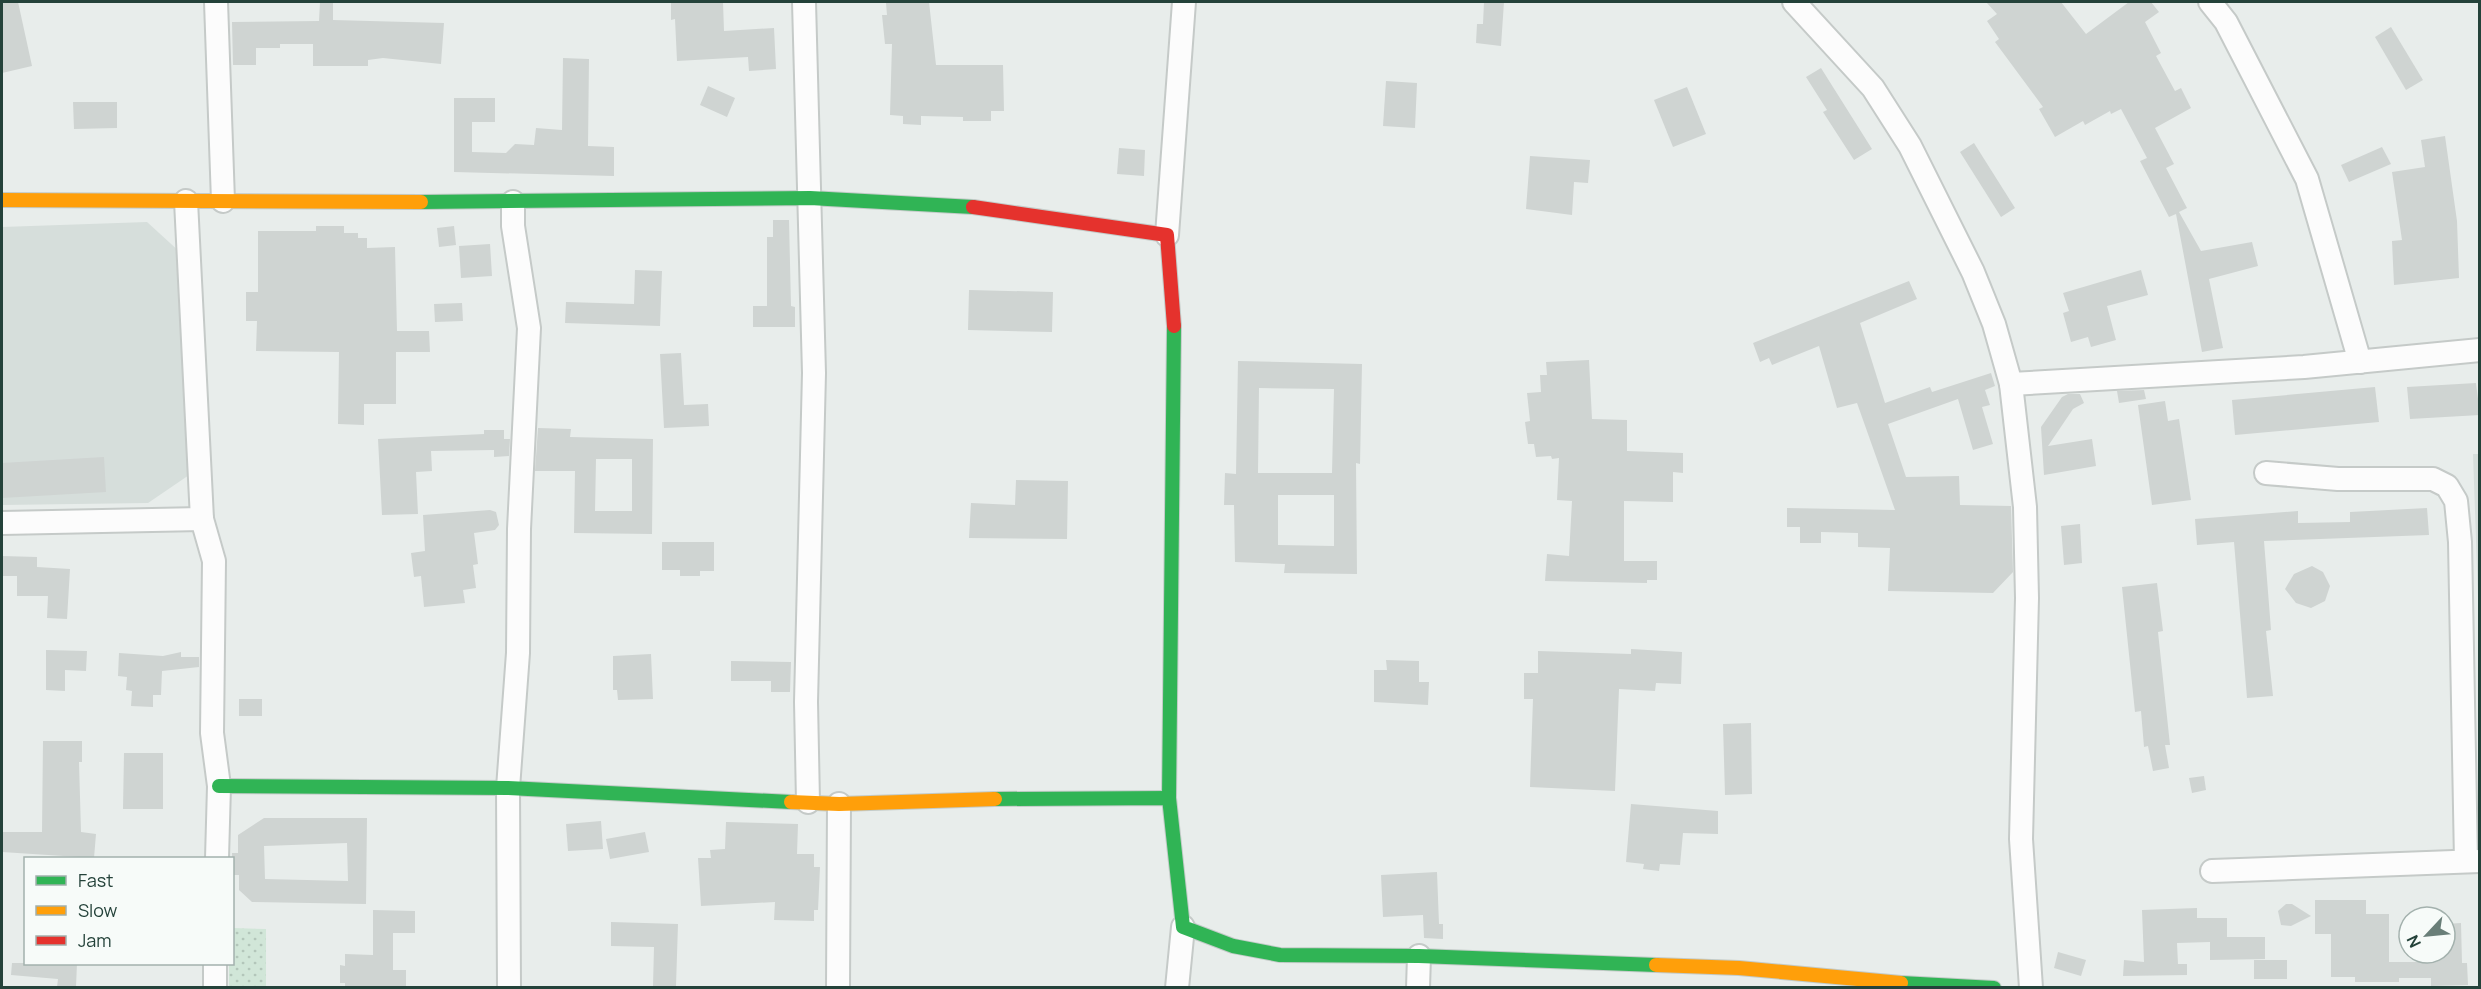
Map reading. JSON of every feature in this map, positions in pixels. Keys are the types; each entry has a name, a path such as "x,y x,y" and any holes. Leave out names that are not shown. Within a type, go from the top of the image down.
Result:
{"street":[{"path":"216,2 223,201"},
{"path":"804,2 814,373 806,702 808,802"},
{"path":"1177,987 1184,927 1169,798 1173,551 1172,436 1176,347 1167,235 1184,2"},
{"path":"1794,2 1873,88 1910,146 1973,272 1994,324 2011,384 2025,507 2027,598 2021,839 2031,987"},
{"path":"2210,2 2226,22 2307,179 2360,362"},
{"path":"2,200 513,202 810,198 969,206 1167,235"},
{"path":"186,201 202,519 214,561 213,733 219,786 217,857"},
{"path":"509,987 508,788 518,653 519,529 529,328 513,226 513,202"},
{"path":"2011,384 2360,362 2480,350"},
{"path":"2212,871 2473,861 2460,542 2456,501 2447,486 2433,479 2338,479 2266,472"},
{"path":"2,523 202,519"},
{"path":"219,786 508,788 839,804 1013,798 1169,798"},
{"path":"838,987 839,804"},
{"path":"1184,927 1233,946 1280,955 1419,956 1736,978 1994,987"},
{"path":"1418,987 1419,956"},
{"path":"215,965 215,987"}],"shaded area":[{"path":"147,222 182,254 192,473 148,503 2,505 2,227"},
{"path":"2473,454 2480,454 2479,626"}],"green space":[{"path":"234,928 266,929 266,987 229,987 229,965 234,965"}],"building":[{"path":"2,2 18,2 32,66 2,73"},
{"path":"320,2 333,2 333,20 444,23 441,64 383,58 368,60 368,66 313,66 313,44 280,44 280,48 256,48 256,65 233,65 232,22 319,21"},
{"path":"671,2 723,2 724,31 774,28 776,69 749,71 748,57 677,61 675,19 671,20"},
{"path":"929,2 936,65 1003,65 1004,111 991,111 991,121 963,121 963,117 921,116 921,125 903,124 903,116 890,115 892,44 885,44 882,15 887,15 886,3"},
{"path":"1484,2 1504,2 1501,46 1476,43 1477,24 1483,24"},
{"path":"1986,2 2061,2 2086,34 2129,2 2151,2 2159,12 2145,22 2161,53 2156,56 2175,91 2181,88 2191,108 2155,128 2174,164 2166,168 2187,208 2179,212 2201,251 2252,242 2258,266 2209,279 2223,348 2202,352 2176,214 2169,217 2140,161 2147,158 2121,109 2111,114 2110,111 2085,125 2083,121 2055,137 2039,109 2043,107 1995,42 1999,39 1987,21 1997,14"},
{"path":"2391,27 2423,80 2406,90 2375,37"},
{"path":"563,58 589,59 588,146 614,147 614,176 454,172 454,98 495,98 495,122 472,122 472,152 506,153 515,144 534,145 536,128 562,130"},
{"path":"1821,68 1872,149 1854,160 1823,112 1827,110 1806,77"},
{"path":"1386,81 1417,83 1415,128 1383,126"},
{"path":"708,86 735,98 727,117 700,105"},
{"path":"1687,87 1706,134 1673,147 1654,100"},
{"path":"73,102 117,102 117,128 74,129"},
{"path":"2445,136 2457,221 2459,278 2394,285 2392,241 2402,240 2392,172 2425,167 2421,140"},
{"path":"1974,143 2015,208 2001,217 1960,152"},
{"path":"2382,147 2391,164 2349,182 2341,165"},
{"path":"1119,148 1145,150 1144,176 1117,174"},
{"path":"1530,156 1590,160 1588,183 1574,182 1572,215 1526,209"},
{"path":"773,220 789,220 791,306 795,307 795,327 753,327 753,306 767,306 767,237 773,237"},
{"path":"316,226 344,226 344,233 358,233 358,238 367,238 367,248 395,247 397,331 429,331 430,352 396,352 396,404 364,404 364,425 338,424 339,352 256,351 257,321 246,321 246,292 258,292 258,231 316,231"},
{"path":"454,226 456,245 439,247 437,228"},
{"path":"490,244 492,276 461,278 459,246"},
{"path":"635,270 662,271 660,326 565,323 566,302 634,304"},
{"path":"2141,270 2148,295 2107,306 2116,340 2091,347 2088,337 2071,342 2063,313 2069,311 2063,293"},
{"path":"1909,281 1917,299 1860,323 1885,403 1930,387 1932,392 1991,373 1995,386 1985,390 1990,405 1982,407 1993,444 1973,450 1958,399 1888,424 1906,477 1959,476 1960,505 2011,506 2013,572 1993,593 1888,591 1890,548 1858,547 1858,533 1821,532 1821,543 1800,543 1800,527 1787,527 1787,508 1895,510 1857,403 1837,408 1819,346 1772,365 1769,358 1760,362 1753,343"},
{"path":"969,290 1053,292 1052,332 968,330"},
{"path":"462,303 463,321 435,322 434,304"},
{"path":"681,353 684,405 708,404 709,426 664,428 660,354"},
{"path":"1589,360 1592,419 1627,420 1627,451 1683,453 1683,473 1673,472 1673,502 1624,501 1624,561 1657,561 1657,580 1647,580 1647,583 1545,581 1547,554 1569,556 1572,501 1557,500 1559,458 1536,457 1534,444 1528,444 1525,422 1530,421 1527,393 1541,392 1540,375 1547,375 1546,362"},
{"path":"1238,361 1362,364 1360,464 1356,463 1357,574 1284,573 1285,564 1235,562 1234,505 1224,505 1225,473 1236,474","holes":["1259,388 1334,389 1332,473 1258,473","1278,495 1334,495 1334,546 1278,545"]},
{"path":"2476,383 2480,415 2410,419 2407,387"},
{"path":"2375,387 2379,422 2235,435 2232,400"},
{"path":"2144,390 2146,399 2119,403 2117,391"},
{"path":"2068,394 2080,394 2084,403 2073,409 2048,446 2092,439 2096,466 2044,475 2041,427 2062,397"},
{"path":"2165,401 2168,421 2179,419 2191,500 2152,505 2138,405"},
{"path":"538,428 571,429 570,437 653,439 652,534 574,533 575,471 535,471","holes":["596,459 632,459 632,511 595,511"]},
{"path":"484,430 504,430 504,439 510,439 509,456 494,457 494,450 431,451 432,471 416,472 418,514 382,515 378,439 484,434"},
{"path":"104,457 106,492 2,498 2,463"},
{"path":"1016,480 1068,481 1067,539 969,538 971,503 1015,505"},
{"path":"2427,508 2429,535 2264,541 2271,630 2266,631 2273,696 2247,698 2234,542 2197,545 2195,519 2298,511 2298,523 2350,522 2350,512"},
{"path":"490,510 496,512 499,525 495,530 474,533 478,564 473,565 476,588 463,590 465,603 424,607 421,576 414,577 411,553 425,551 423,515"},
{"path":"2080,524 2082,563 2064,565 2061,526"},
{"path":"662,542 714,542 714,571 700,571 700,576 680,576 680,570 662,570"},
{"path":"2,556 37,557 37,567 70,569 67,619 47,618 48,596 17,596 17,576 2,576"},
{"path":"2312,566 2323,572 2330,586 2325,601 2311,608 2296,603 2285,589 2294,574"},
{"path":"2157,583 2163,631 2158,632 2170,745 2165,745 2169,768 2153,771 2148,746 2144,747 2141,711 2135,712 2122,587"},
{"path":"1631,649 1682,652 1681,684 1656,683 1655,691 1619,689 1615,791 1530,787 1533,699 1524,699 1524,673 1538,673 1538,651 1631,654"},
{"path":"46,650 87,651 86,671 65,670 65,691 46,690"},
{"path":"181,652 181,657 199,657 199,667 162,671 161,695 153,695 153,707 131,706 132,691 126,690 127,677 118,676 119,653 163,656"},
{"path":"651,654 653,699 618,700 617,690 613,690 613,656"},
{"path":"1386,660 1419,661 1419,682 1429,682 1428,705 1374,702 1374,670 1387,670"},
{"path":"731,661 791,662 790,692 771,692 771,681 731,681"},
{"path":"239,699 262,699 262,716 239,716"},
{"path":"1751,723 1752,794 1725,795 1723,724"},
{"path":"43,741 82,741 82,762 79,762 81,832 96,834 94,857 2,852 2,832 42,832"},
{"path":"124,753 163,753 163,809 123,809"},
{"path":"2204,776 2206,790 2192,793 2189,778"},
{"path":"1631,804 1718,811 1718,834 1683,833 1680,865 1660,864 1659,871 1643,869 1644,864 1626,862"},
{"path":"264,818 367,818 366,904 252,902 239,890 239,875 234,875 232,853 238,853 238,835","holes":["347,843 348,881 265,879 264,846"]},
{"path":"601,821 603,849 568,851 566,824"},
{"path":"726,822 798,824 797,854 814,854 814,867 820,867 818,910 814,910 814,921 774,920 775,902 701,906 698,858 711,858 710,850 725,849"},
{"path":"645,832 649,852 610,859 606,839"},
{"path":"1437,872 1439,924 1443,924 1443,939 1424,938 1423,915 1383,917 1381,875"},
{"path":"2315,900 2366,900 2366,914 2389,914 2389,962 2397,962 2397,965 2457,965 2457,923 2461,923 2462,963 2467,963 2468,985 2431,986 2431,978 2399,978 2399,982 2355,982 2355,977 2331,977 2331,934 2315,934"},
{"path":"2286,904 2292,904 2311,916 2291,926 2281,925 2278,911"},
{"path":"2197,908 2197,918 2227,918 2227,937 2265,937 2265,959 2210,960 2210,942 2177,943 2178,964 2187,964 2187,975 2123,976 2124,960 2144,962 2142,910"},
{"path":"373,910 415,911 415,933 393,933 393,970 406,970 406,987 345,987 345,983 340,983 340,965 345,966 345,954 373,955"},
{"path":"611,922 678,924 676,986 653,986 654,947 611,946"},
{"path":"2058,952 2086,960 2081,976 2054,968"},
{"path":"2254,960 2287,960 2287,979 2254,979"},
{"path":"12,963 77,965 76,987 57,987 58,979 11,975"}],"traffic: fast":[{"path":"421,202 810,198 973,207"},
{"path":"1169,798 1174,326"},
{"path":"219,786 508,788 791,802"},
{"path":"995,799 1169,798 1183,927 1233,946 1280,955 1419,956 1656,965"},
{"path":"1901,983 1994,988"}],"traffic: slow":[{"path":"2,200 421,202"},
{"path":"791,802 839,804 995,799"},
{"path":"1656,965 1739,968 1901,983"}],"traffic: jam":[{"path":"973,207 1167,235 1174,326"}]}
